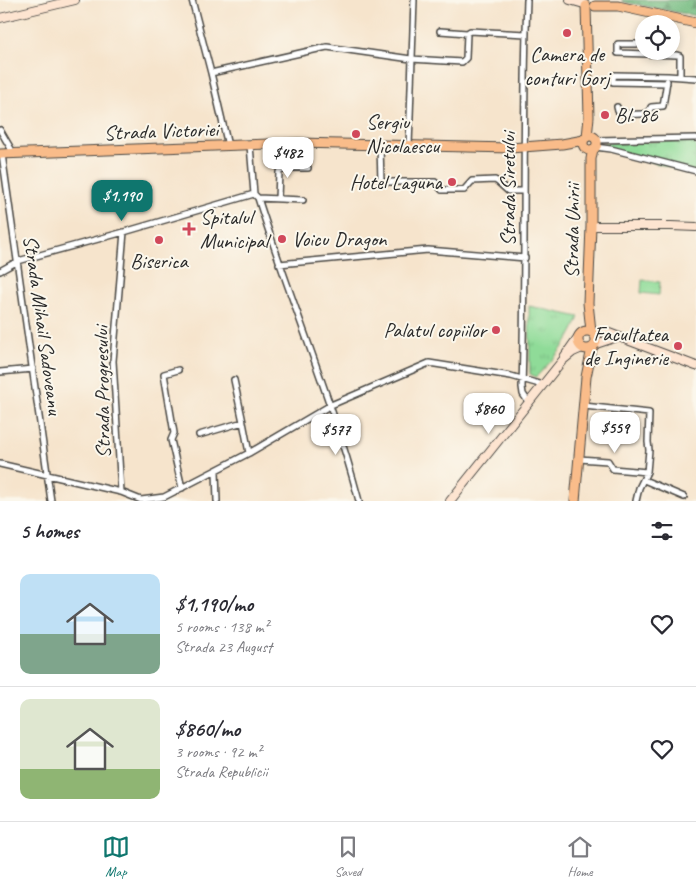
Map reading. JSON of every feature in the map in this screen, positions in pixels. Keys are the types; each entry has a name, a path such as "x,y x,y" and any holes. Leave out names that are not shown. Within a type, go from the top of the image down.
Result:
{"main road":[{"path":"605,0 618,6"},
{"path":"590,4 618,6 696,23"},
{"name":"Strada Unirii","path":"589,347 578,343 586,334 591,226 589,117 590,4"},
{"name":"Strada Victoriei","path":"1,154 307,143 493,149 590,143"},
{"name":"Strada Unirii","path":"578,501 579,459 589,347 596,338 586,334"}],"street":[{"path":"0,18 75,0"},
{"path":"192,0 228,146"},
{"path":"409,147 414,0"},
{"name":"Strada Siretului","path":"527,0 522,394 529,403"},
{"path":"570,0 590,4"},
{"path":"440,31 467,33 472,30 526,34"},
{"path":"211,73 320,48 411,59 462,62 466,58 467,33"},
{"path":"635,44 618,44 618,53 635,53"},
{"path":"680,60 680,78"},
{"path":"667,83 614,82 612,79 614,76 696,78"},
{"path":"617,107 618,111 622,113 644,114 648,113 651,106 663,106 668,76"},
{"path":"0,130 14,154"},
{"name":"Strada Victoriei","path":"590,143 696,138"},
{"name":"Strada Victoriei","path":"590,143 696,171"},
{"path":"250,145 256,196 331,405 359,501"},
{"path":"380,146 381,182 435,182 442,190 464,190 472,181 495,180 508,191 524,191"},
{"name":"Strada Mihail Sadoveanu","path":"1,154 18,261 51,501"},
{"path":"278,199 278,172 286,168 308,168"},
{"path":"0,271 18,261 256,196 303,200"},
{"path":"591,226 696,227"},
{"name":"Strada Progresului","path":"121,492 113,361 124,232"},
{"path":"279,264 422,250 525,258"},
{"path":"450,501 562,360 586,334 605,332 696,366"},
{"path":"562,360 573,352 617,337"},
{"path":"0,464 121,492 141,500 164,497 249,453 331,405 429,363 522,378 543,385"},
{"path":"0,372 33,369"},
{"path":"178,370 164,374 174,433 171,440 182,488"},
{"path":"234,380 249,453"},
{"path":"584,406 649,413 647,472 639,488 636,501"},
{"path":"198,435 243,422"},
{"path":"579,459 608,461 613,468 647,472"},
{"path":"216,471 217,501"},
{"path":"644,480 684,497"}],"green space":[{"path":"621,0 696,0 696,16 623,2"},
{"path":"696,140 696,175 604,148 604,143"},
{"path":"642,280 660,282 659,295 641,293"},
{"path":"529,306 579,317 566,343 536,377 530,374"}],"place":[{"name":"Camera de conturi Gorj","path":"567,33"},
{"name":"Bl. 86","path":"605,115"},
{"name":"Sergiu Nicolaescu","path":"356,134"},
{"name":"Hotel Laguna","path":"452,182"},
{"name":"Spitalul Municipal","path":"189,229"},
{"name":"Voicu Dragon","path":"282,239"},
{"name":"Biserica","path":"159,240"},
{"name":"Palatul copiilor","path":"496,330"},
{"name":"Facultatea de Inginerie","path":"678,346"}]}
